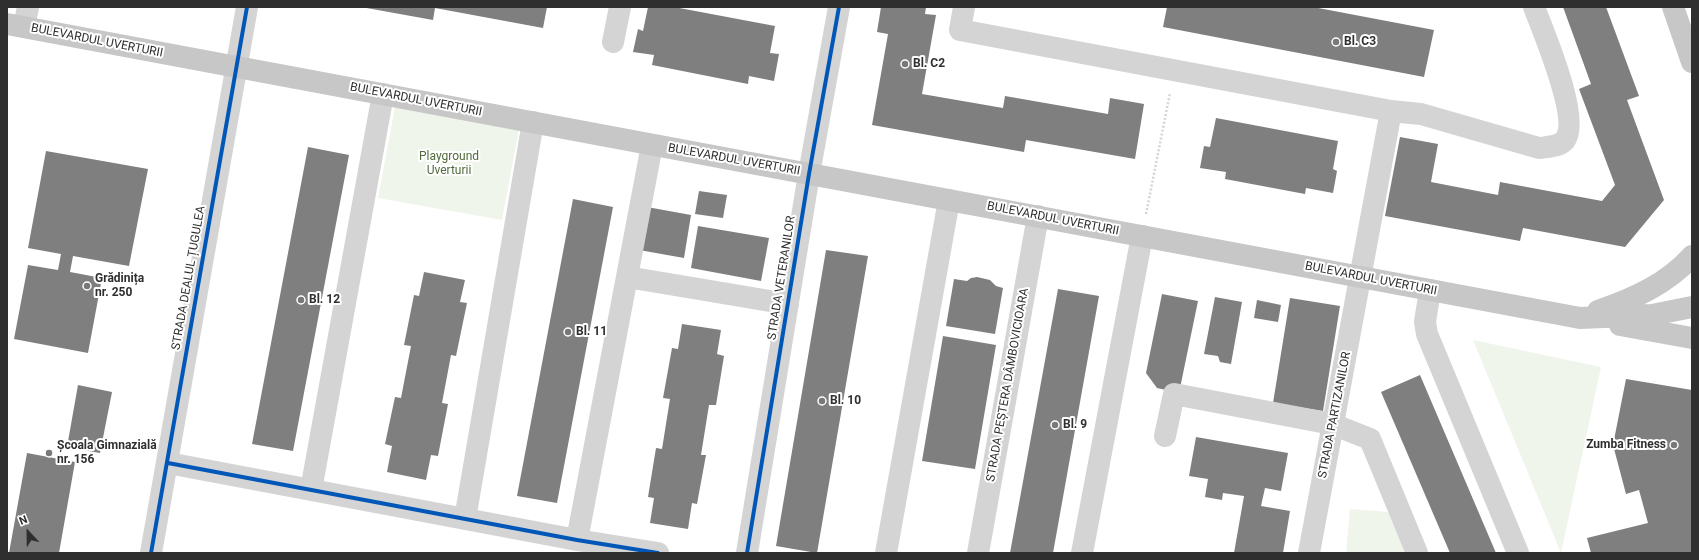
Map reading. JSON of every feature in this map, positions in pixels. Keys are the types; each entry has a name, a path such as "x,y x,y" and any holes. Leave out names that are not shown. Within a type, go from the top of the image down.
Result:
{"main road":[{"path":"1672,7 1692,62"},
{"name":"BULEVARDUL UVERTURII","path":"20,19 236,66 1580,318 1645,315 1692,307"},
{"path":"1580,318 1624,302 1651,289 1670,277 1692,256"},
{"path":"1580,318 1692,338"}],"street":[{"name":"STRADA DEALUL ȚUGULEA","path":"151,553 247,7"},
{"path":"613,42 620,7"},
{"name":"STRADA VETERANILOR","path":"747,553 836,7"},
{"path":"964,7 960,30 1391,111 1421,114 1539,148 1554,146 1565,140 1569,129 1567,104 1561,79 1534,7"},
{"path":"311,490 383,94"},
{"name":"STRADA PARTIZANILOR","path":"1309,553 1391,111"},
{"path":"465,519 533,122"},
{"path":"577,540 652,145"},
{"path":"886,553 949,200"},
{"name":"STRADA PEȘTERA DÂMBOVICIOARA","path":"978,553 1038,216"},
{"path":"1082,553 1142,236"},
{"path":"627,277 788,304"},
{"path":"1430,290 1425,322 1427,334 1518,553"},
{"path":"1165,436 1174,394 1332,424 1370,439 1416,553"},
{"path":"168,463 577,540 658,553"}],"path":[{"path":"1142,236 1174,69"}],"green space":[{"name":"Playground Uverturii","path":"395,107 519,129 502,220 378,198"},
{"path":"1473,340 1601,367 1561,553"},
{"path":"1350,509 1388,512 1406,553 1346,553"}],"building":[{"path":"361,7 547,7 543,28 435,8 433,20"},
{"path":"648,7 674,7 775,26 770,53 779,54 774,81 749,76 748,84 652,65 654,55 633,52 638,29 643,31"},
{"name":"Bl. C2","path":"881,7 926,7 925,14 936,15 922,94 1003,108 1005,96 1108,114 1110,98 1144,104 1135,159 1026,140 1024,152 872,125 888,34 877,32"},
{"name":"Bl. C3","path":"1167,7 1313,7 1434,30 1424,77 1163,27"},
{"path":"1563,7 1606,7 1639,96 1627,100 1664,200 1625,247 1523,228 1520,241 1385,216 1400,137 1438,144 1431,182 1498,195 1500,182 1602,201 1615,185 1579,89 1591,84"},
{"path":"1216,118 1338,141 1333,169 1337,171 1333,193 1306,188 1305,194 1225,179 1226,172 1200,168 1204,146 1210,147"},
{"name":"Bl. 12","path":"308,147 349,155 293,451 252,444"},
{"name":"Grădinița nr. 250","path":"46,151 148,169 129,266 73,256 70,272 102,278 88,353 14,339 28,265 58,270 61,254 28,248"},
{"path":"699,191 727,195 723,218 695,214"},
{"name":"Bl. 11","path":"573,199 613,207 557,503 517,496"},
{"path":"647,207 691,215 684,258 639,250"},
{"path":"698,226 769,238 761,281 691,268"},
{"name":"Bl. 10","path":"826,250 868,256 817,553 776,546"},
{"path":"424,272 465,280 460,302 467,303 456,356 451,355 442,403 448,404 438,456 431,455 426,480 387,472 392,446 385,444 395,397 401,398 411,346 404,345 414,295 419,296"},
{"path":"977,277 990,280 996,286 1003,288 995,334 946,326 954,279 967,281 971,278"},
{"name":"Bl. 9","path":"1058,289 1099,296 1053,553 1010,553"},
{"path":"1162,294 1198,301 1179,393 1157,388 1146,373"},
{"path":"1215,297 1242,302 1231,364 1220,362 1218,356 1204,354"},
{"path":"1290,298 1340,306 1323,411 1273,403"},
{"path":"1257,300 1281,305 1278,322 1254,318"},
{"path":"682,324 721,330 717,354 724,356 716,405 709,405 701,455 706,455 697,504 692,503 688,529 650,523 654,498 648,497 656,448 662,449 670,399 663,398 672,348 678,349"},
{"path":"943,336 996,345 975,469 922,461"},
{"path":"1420,375 1496,553 1450,553 1381,392"},
{"path":"1626,379 1692,390 1692,553 1591,553 1587,538 1648,523 1639,490 1626,494 1613,445"},
{"path":"78,385 112,392 100,453 67,447"},
{"path":"1196,437 1288,453 1281,491 1265,488 1261,506 1290,511 1283,553 1234,553 1244,496 1223,493 1222,500 1205,497 1208,479 1189,476"},
{"path":"27,453 75,462 59,553 9,553"}],"cycle path":[{"path":"151,553 247,7"},
{"path":"747,553 809,174 839,7"},
{"path":"168,463 577,540 658,553"}],"place":[{"name":"Bl. C3","path":"1336,42"},
{"name":"Bl. C2","path":"905,64"},
{"name":"Grădinița nr. 250","path":"87,286"},
{"name":"Bl. 12","path":"301,300"},
{"name":"Bl. 11","path":"568,332"},
{"name":"Bl. 10","path":"822,401"},
{"name":"Bl. 9","path":"1055,425"},
{"name":"Zumba Fitness","path":"1674,445"},
{"name":"Școala Gimnazială nr. 156","path":"49,453"}]}
